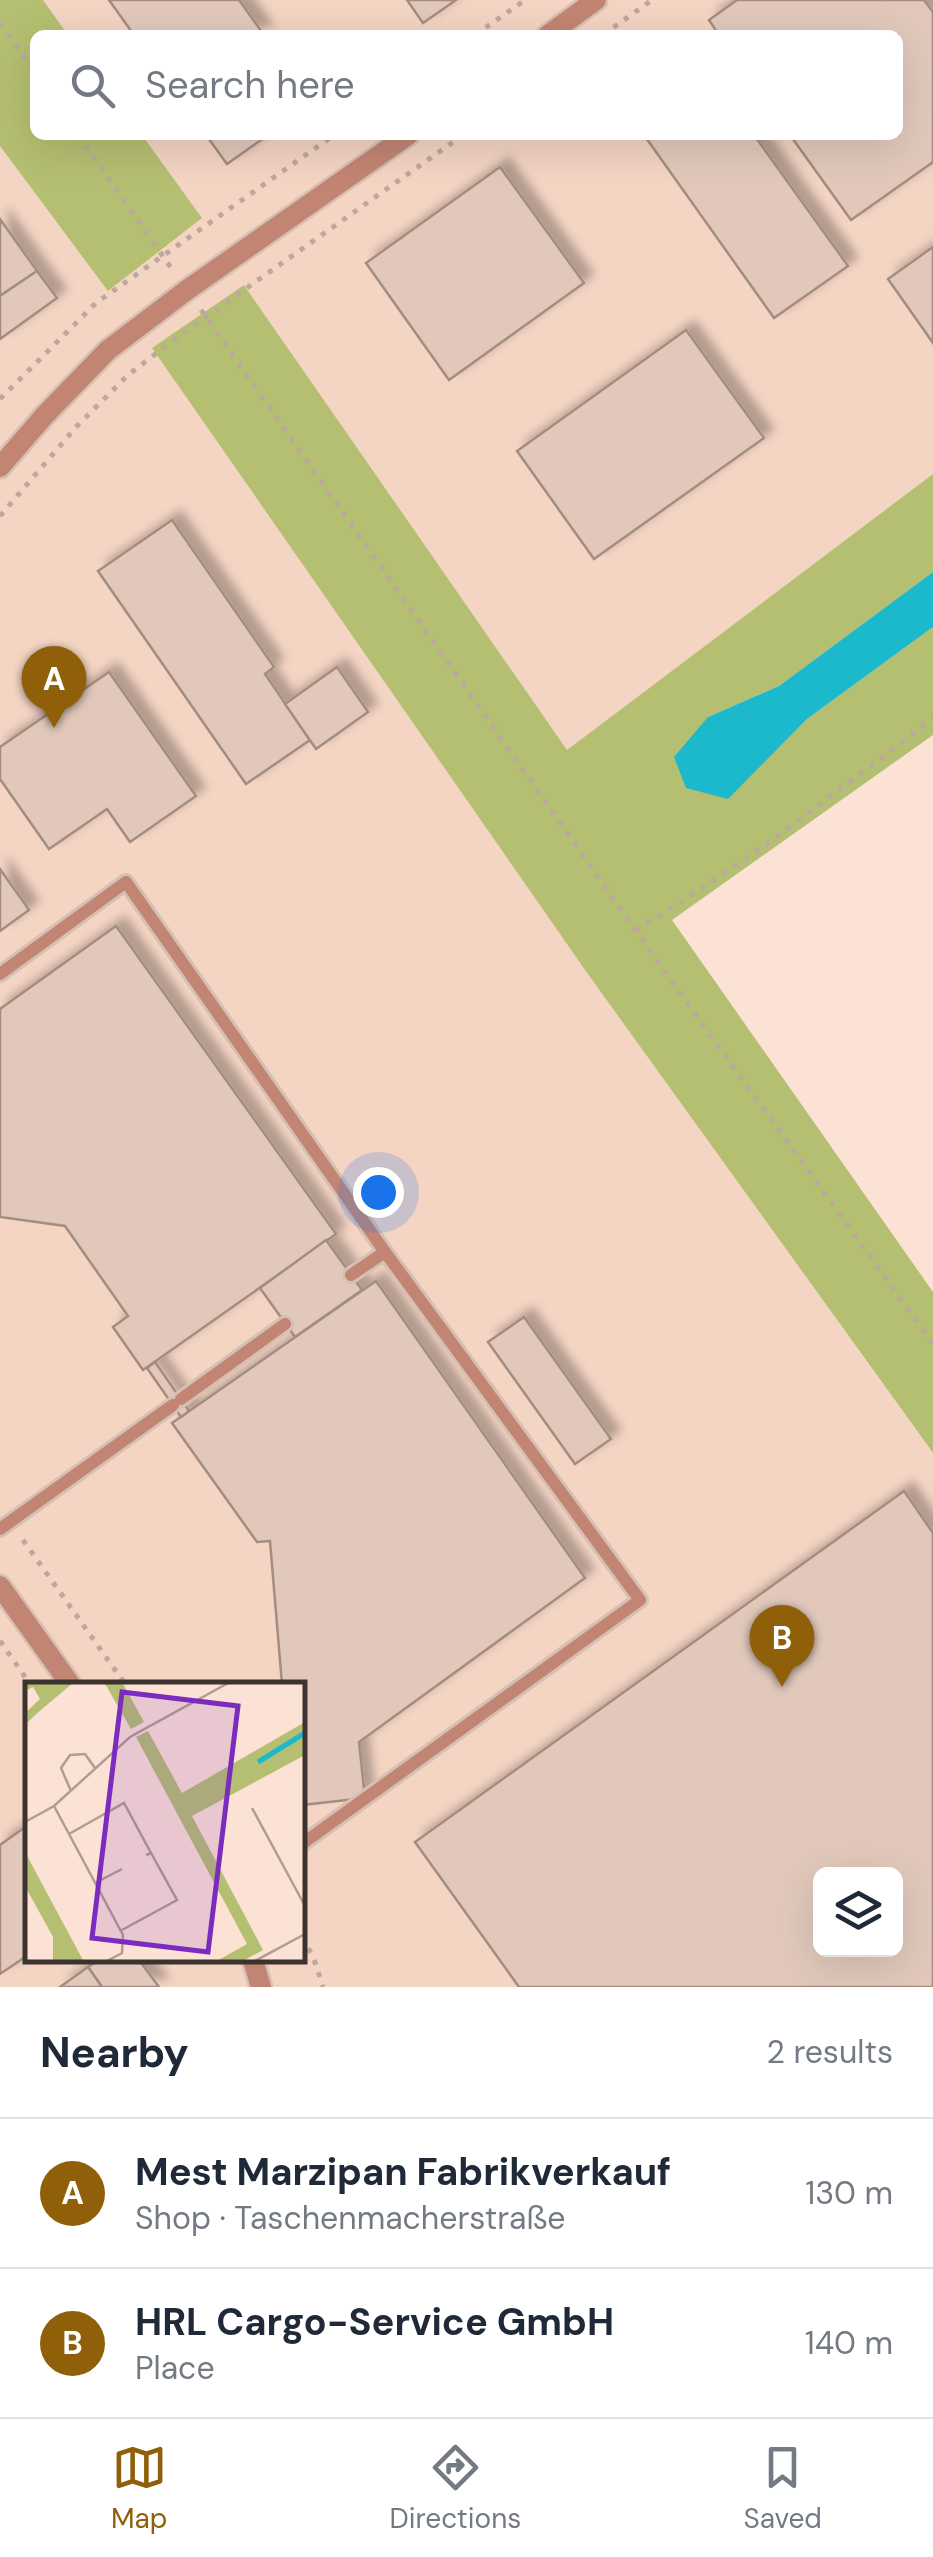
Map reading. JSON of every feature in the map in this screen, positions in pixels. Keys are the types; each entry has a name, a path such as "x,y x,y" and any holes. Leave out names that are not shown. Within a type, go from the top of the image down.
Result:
{"street":[{"path":"555,30 596,0"},
{"path":"0,468 108,350 401,140"},
{"path":"0,1586 69,1682"},
{"path":"254,1962 262,1987"}],"lane":[{"path":"0,974 126,882 384,1252 640,1600 305,1842"},
{"path":"351,1275 384,1252"},
{"path":"5,1526 285,1324"}],"path":[{"path":"483,30 525,0"},
{"path":"610,30 652,0"},
{"path":"0,23 30,66"},
{"path":"81,140 635,930 933,1344"},
{"path":"0,400 96,303 327,140"},
{"path":"0,516 77,426 128,375 456,140"},
{"path":"635,930 698,893 784,832 933,718"},
{"path":"5,1526 123,1682"},
{"path":"0,1642 29,1682"},
{"path":"305,1942 322,1987"}],"shaded area":[{"path":"43,0 933,0 933,474 567,750 245,286 590,977 933,1454 933,1987 0,1987 0,146 109,291 202,218 146,140 903,140 903,30 64,30"}],"green space":[{"path":"0,0 43,0 64,30 30,30 30,140 146,140 202,218 108,291 0,146"},
{"path":"244,285 567,750 933,474 933,572 779,686 708,717 728,798 807,719 933,627 933,735 672,920 933,1292 933,1453 590,977 152,348"}],"water":[{"path":"933,572 933,627 807,719 728,799 686,788 674,757 708,717 779,686"}],"building":[{"path":"109,0 239,0 260,30 130,30"},
{"path":"407,0 456,0 423,23"},
{"path":"737,0 924,0 933,12 933,162 851,220 794,140 903,140 903,30 716,30 709,20"},
{"path":"210,140 261,140 227,164"},
{"path":"648,140 758,140 848,266 774,318"},
{"path":"500,167 584,283 449,380 366,263"},
{"path":"0,219 37,271 0,296"},
{"path":"933,247 933,343 888,279"},
{"path":"37,271 57,298 0,339 0,296"},
{"path":"686,330 764,438 594,559 517,451"},
{"path":"172,520 274,667 265,674 310,740 246,784 98,571"},
{"path":"337,667 368,712 316,749 285,704"},
{"path":"109,672 196,796 130,842 107,809 49,849 0,779 0,747"},
{"path":"0,869 29,910 0,931"},
{"path":"116,926 336,1234 143,1370 113,1327 128,1316 65,1226 0,1217 0,1009"},
{"path":"326,1240 362,1290 295,1337 260,1288"},
{"path":"376,1281 585,1578 359,1742 365,1798 305,1805 305,1682 282,1682 270,1541 257,1542 172,1423"},
{"path":"524,1317 611,1439 575,1464 488,1342"},
{"path":"155,1362 189,1411 181,1417 147,1368"},
{"path":"904,1491 933,1533 933,1987 519,1987 415,1842"},
{"path":"25,1827 25,1957 0,1974 0,1845"},
{"path":"96,1962 140,1962 159,1987 102,1987 88,1967"},
{"path":"88,1967 102,1987 60,1987"}],"place":[{"name":"Mest Marzipan Fabrikverkauf","path":"54,728"},
{"name":"HRL Cargo-Service GmbH","path":"782,1687"}]}
